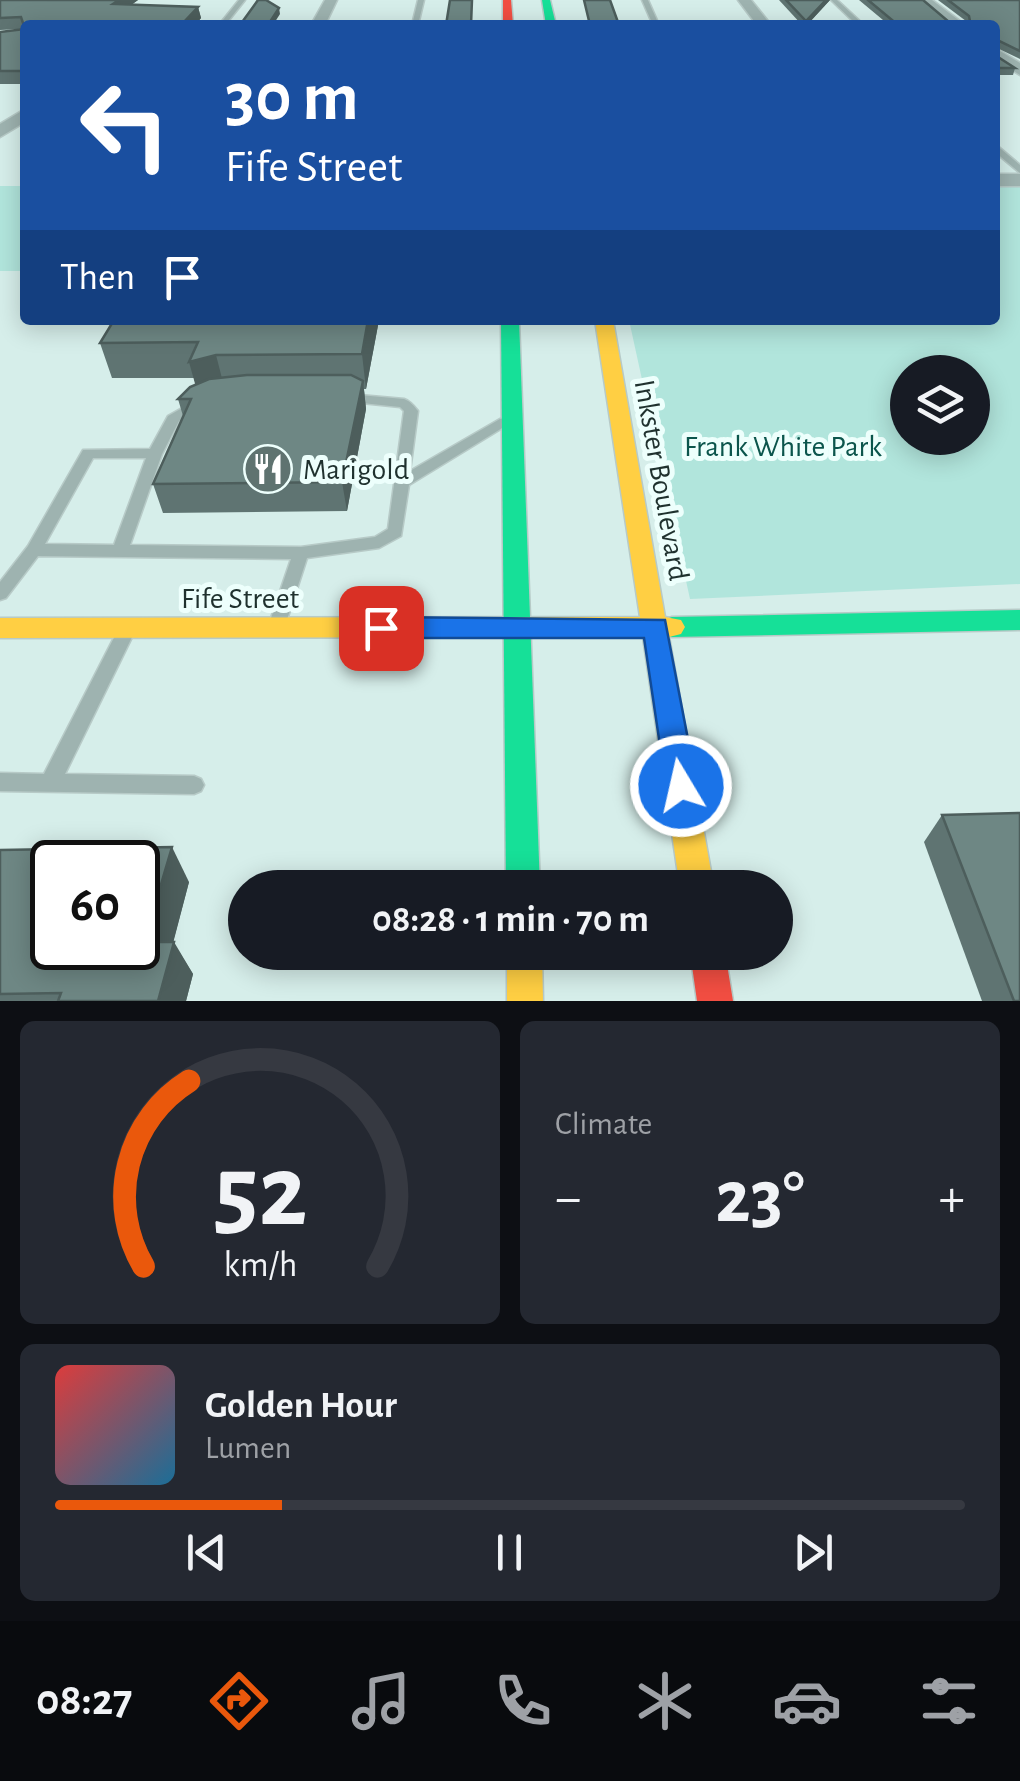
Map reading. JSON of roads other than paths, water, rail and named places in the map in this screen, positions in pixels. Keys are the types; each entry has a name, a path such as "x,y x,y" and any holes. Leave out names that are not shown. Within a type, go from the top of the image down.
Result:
{"main road":[{"path":"510,325 523,870"},
{"name":"Inkster Boulevard","path":"605,325 694,870"},
{"name":"Fife Street","path":"0,628 656,628 1020,620"},
{"path":"525,970 526,1001"},
{"path":"711,970 715,1001"}],"street":[{"path":"744,0 760,20"},
{"path":"924,0 951,20"},
{"path":"0,132 20,107"}],"lane":[{"path":"226,20 242,0"},
{"path":"834,0 856,20"},
{"path":"1000,152 1020,170"},
{"path":"34,550 301,553 379,542 395,532 411,412 404,403 390,400 338,398"},
{"path":"120,551 156,454 173,420 187,408 213,400"},
{"path":"402,482 512,417"},
{"path":"0,594 34,550 88,453 156,454"},
{"path":"276,628 301,553"},
{"path":"50,783 128,628"},
{"path":"0,782 194,785"}],"place":[{"name":"Marigold","path":"268,469"}],"park label":[{"name":"Frank White Park","path":"783,446"}]}
